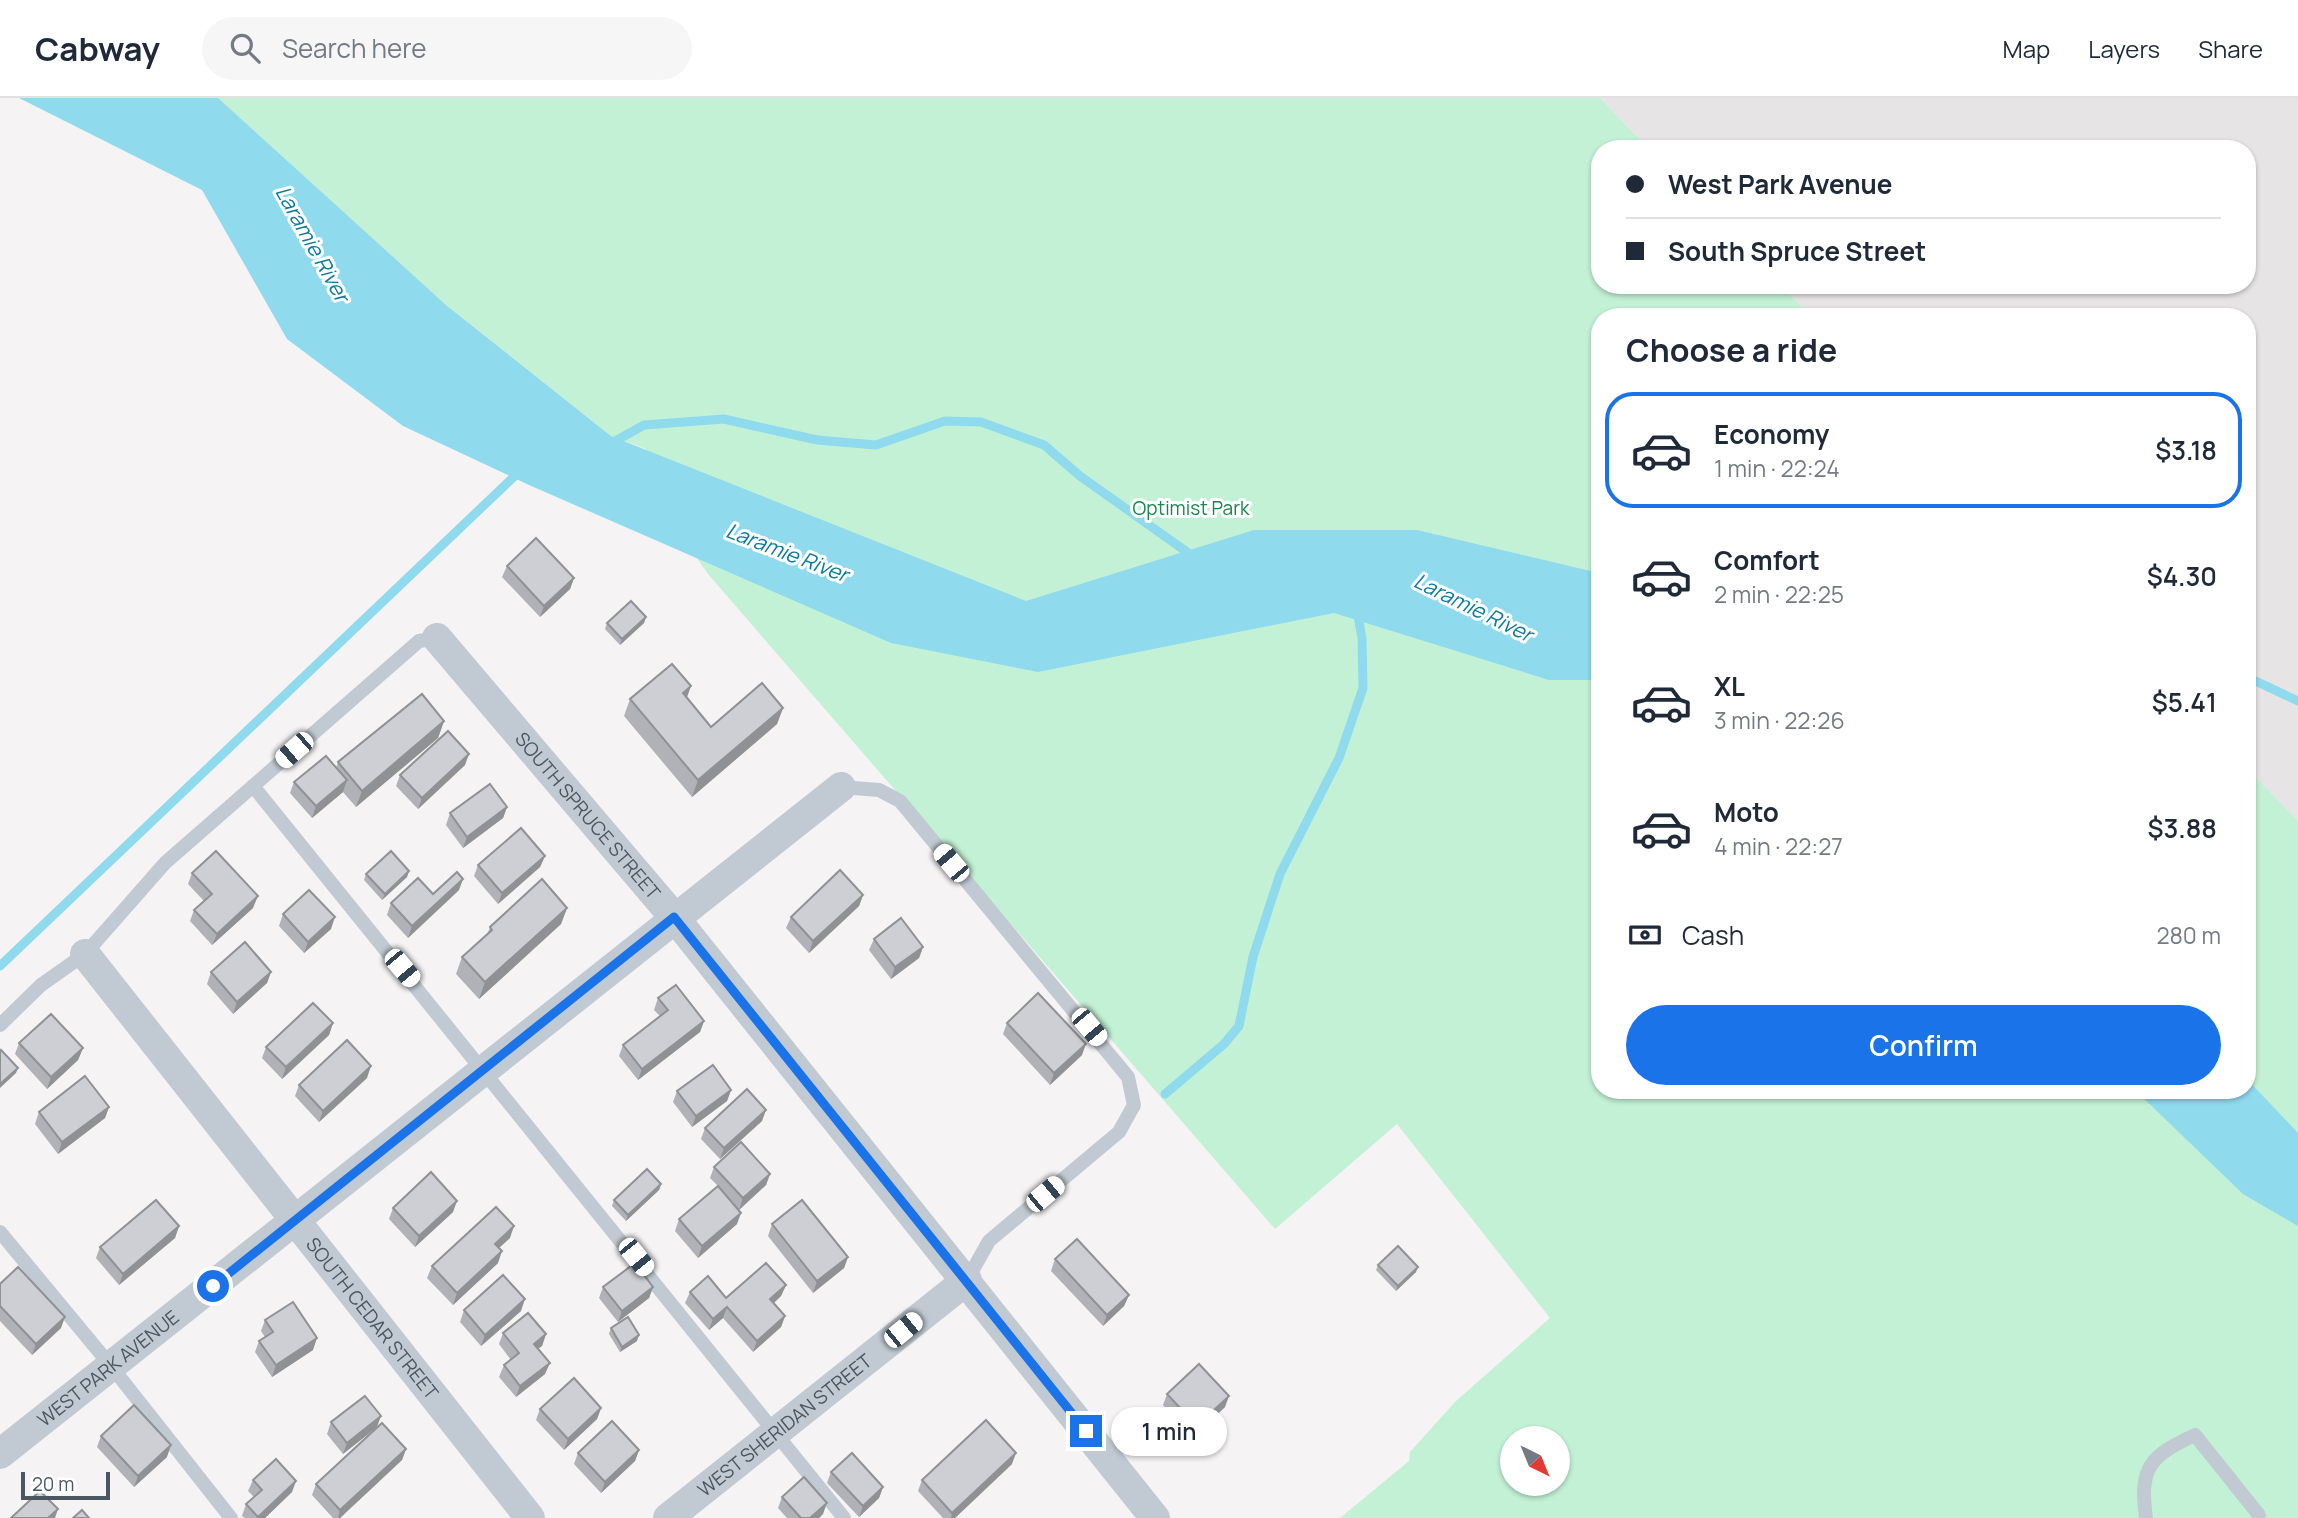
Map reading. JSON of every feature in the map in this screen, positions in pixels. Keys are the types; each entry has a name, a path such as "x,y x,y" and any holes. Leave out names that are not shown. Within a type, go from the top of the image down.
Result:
{"street":[{"name":"SOUTH SPRUCE STREET","path":"437,638 674,917 1155,1518"},
{"name":"WEST PARK AVENUE","path":"0,1454 841,787"},
{"name":"SOUTH CEDAR STREET","path":"85,954 530,1518"},
{"name":"WEST SHERIDAN STREET","path":"668,1518 967,1280"}],"lane":[{"path":"0,1025 41,985 85,954 165,863 418,641 437,638"},
{"path":"253,786 844,1518"},
{"path":"841,787 879,790 900,801 1128,1077 1134,1105 1118,1132 989,1241 967,1280"},
{"path":"0,1232 111,1366 231,1518"},
{"path":"2146,1518 2144,1480 2155,1457 2195,1435 2259,1515 2258,1518"}],"shaded area":[{"path":"1600,98 2298,98 2298,821 2256,777 2256,308 1803,308 1789,294 2256,294 2256,140 1640,140"}],"green space":[{"name":"Optimist Park","path":"216,98 1600,98 1640,140 1591,140 1591,294 1789,294 1803,308 1591,308 1591,1099 2256,1099 2256,777 2298,821 2298,1518 1340,1518 1409,1461 1410,1452 1456,1401 1550,1318 1397,1124 1275,1229 708,574 631,464 646,449 611,436 446,305"}],"water":[{"name":"Laramie River","path":"19,98 218,98 446,305 611,436 1026,601 1254,530 1417,530 1591,571 1591,680 1549,680 1334,613 1038,672 891,643 529,485 403,426 287,339 202,190"},
{"path":"2256,1089 2298,1133 2298,1226 2243,1194 2144,1099 2256,1099"}],"building":[{"path":"536,538 574,578 544,606 507,566"},
{"path":"631,601 646,617 622,639 607,623"},
{"path":"672,664 691,686 683,693 711,727 762,683 783,708 698,780 630,699"},
{"path":"422,694 444,721 362,791 338,762"},
{"path":"448,731 469,754 422,798 400,775"},
{"path":"326,756 347,780 316,806 294,782"},
{"path":"490,784 507,807 467,837 450,813"},
{"path":"521,828 545,856 502,893 478,865"},
{"path":"216,851 258,896 217,934 194,910 212,894 192,873"},
{"path":"391,851 409,871 385,894 366,874"},
{"path":"840,870 863,895 813,941 791,917"},
{"path":"457,872 463,879 412,926 391,903 418,878 433,894"},
{"path":"542,879 567,908 485,982 462,957"},
{"path":"309,890 335,917 308,942 283,914"},
{"path":"901,918 923,947 895,967 874,939"},
{"path":"245,942 271,972 237,1002 211,972"},
{"path":"676,985 704,1021 642,1069 623,1045 668,1010 658,998"},
{"path":"1038,993 1086,1044 1054,1073 1007,1023"},
{"path":"313,1003 333,1023 286,1067 266,1047"},
{"path":"51,1014 83,1048 51,1077 19,1043"},
{"path":"347,1040 371,1066 323,1111 299,1085"},
{"path":"1,1050 18,1068 0,1084 0,1052"},
{"path":"713,1065 731,1090 696,1116 677,1091"},
{"path":"85,1076 109,1107 62,1142 39,1112"},
{"path":"747,1089 766,1110 724,1148 705,1128"},
{"path":"741,1142 770,1174 743,1198 714,1167"},
{"path":"647,1169 661,1184 628,1215 614,1200"},
{"path":"431,1172 457,1201 419,1236 393,1208"},
{"path":"718,1186 741,1213 702,1246 679,1219"},
{"path":"156,1200 179,1226 123,1274 100,1247"},
{"path":"802,1200 848,1257 817,1281 772,1224"},
{"path":"496,1207 514,1226 495,1244 502,1251 457,1293 432,1266"},
{"path":"1077,1239 1129,1295 1107,1315 1055,1259"},
{"path":"1398,1246 1418,1267 1398,1286 1378,1265"},
{"path":"635,1263 653,1287 622,1311 603,1287"},
{"path":"766,1263 786,1285 770,1299 785,1316 757,1341 727,1307 713,1319 690,1292 708,1276 726,1298"},
{"path":"18,1267 65,1317 36,1344 0,1306 0,1284"},
{"path":"503,1275 525,1299 485,1335 464,1310"},
{"path":"293,1302 317,1338 276,1365 259,1341 273,1332 265,1320"},
{"path":"528,1313 546,1334 534,1344 550,1363 520,1386 504,1365 519,1353 503,1333"},
{"path":"628,1317 639,1335 622,1347 611,1328"},
{"path":"1199,1364 1229,1396 1197,1426 1167,1394"},
{"path":"574,1378 601,1408 568,1439 540,1409"},
{"path":"365,1396 381,1416 347,1443 331,1422"},
{"path":"134,1405 171,1445 138,1476 101,1436"},
{"path":"986,1420 1016,1453 952,1513 922,1480"},
{"path":"612,1421 639,1450 605,1482 578,1453"},
{"path":"382,1423 406,1449 340,1510 316,1484"},
{"path":"852,1453 883,1487 863,1506 831,1472"},
{"path":"276,1459 296,1481 258,1517 246,1504 262,1490 253,1480"},
{"path":"804,1477 827,1503 810,1518 801,1518 782,1497"},
{"path":"40,1491 58,1509 48,1518 11,1518"},
{"path":"82,1510 89,1518 73,1518"}],"waterway":[{"path":"610,444 644,425 724,419 817,440 876,445 945,421 981,422 1044,445 1080,476 1194,557"},
{"path":"0,966 521,470"},
{"path":"1165,1094 1224,1044 1239,1026 1253,957 1280,874 1339,758 1363,688 1362,638 1357,610"},
{"path":"2256,681 2298,701"}],"route":[{"path":"213,1286 674,917 1086,1431"}]}
